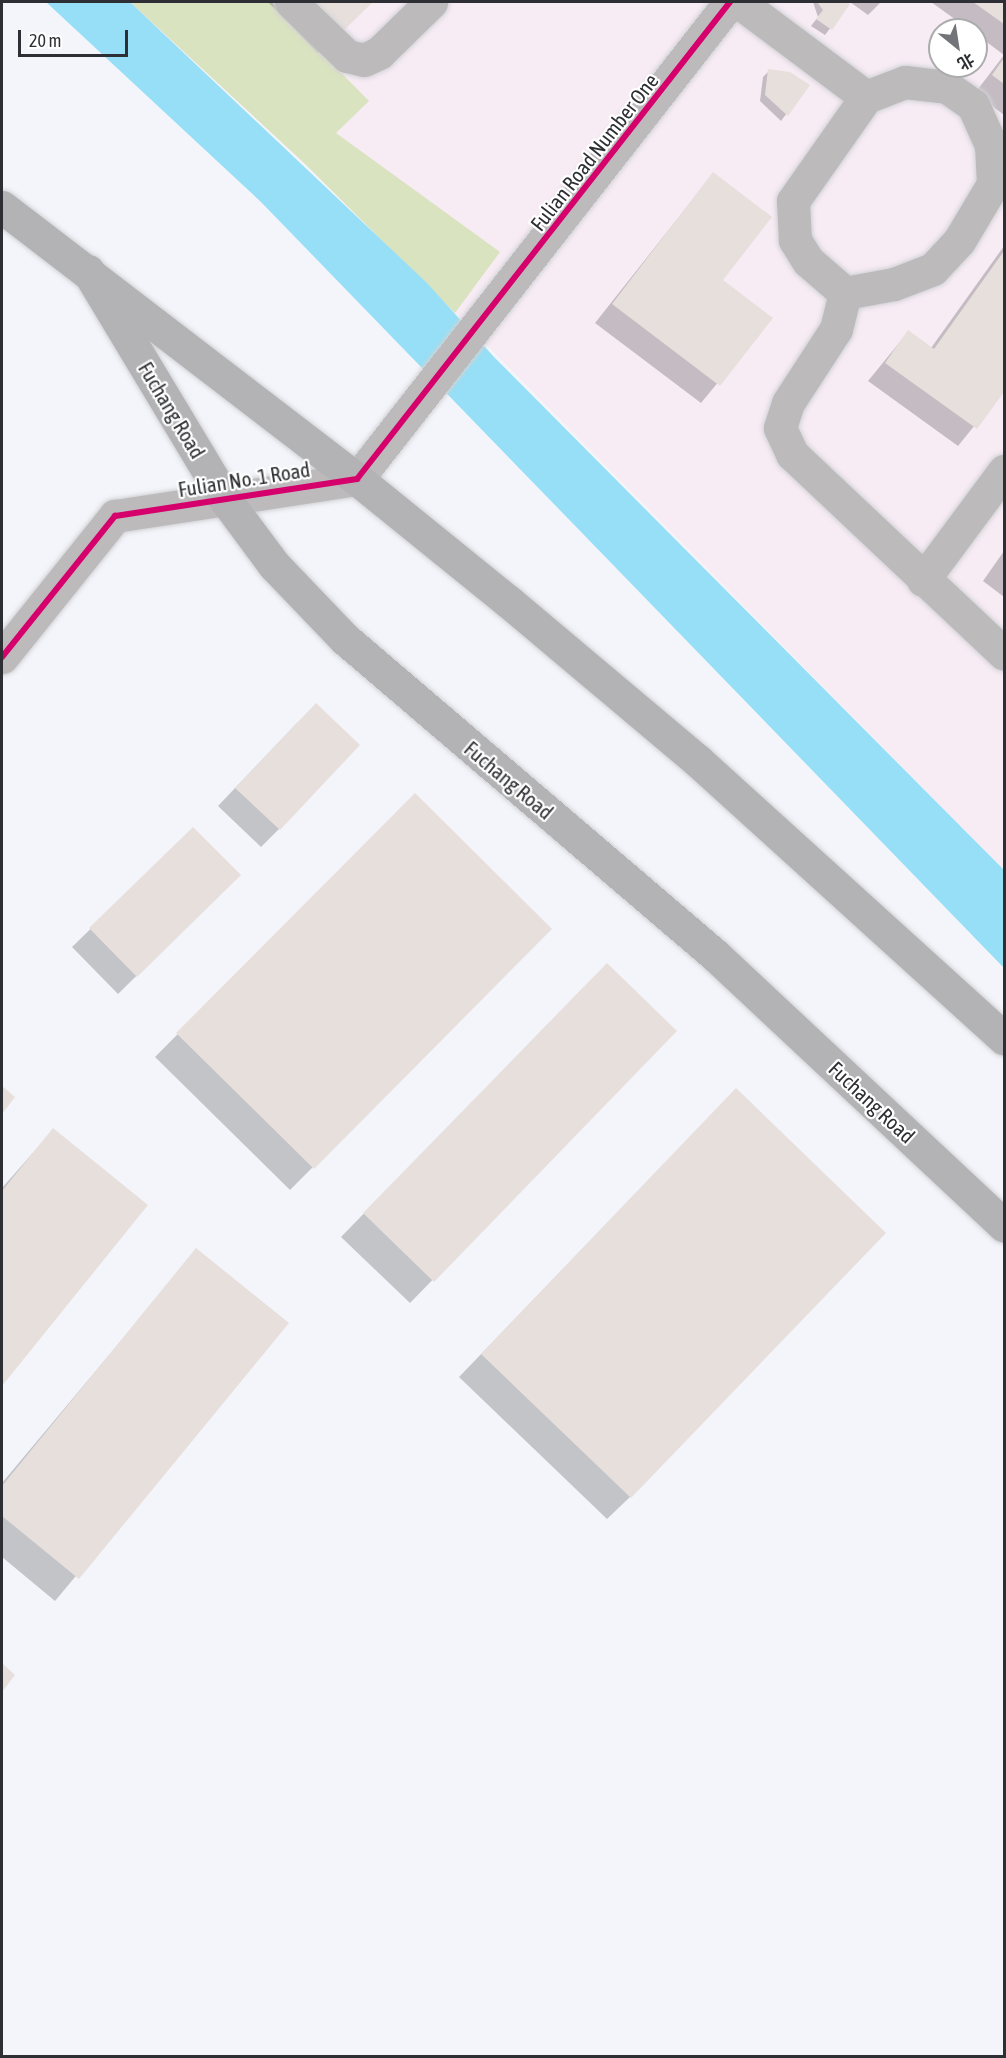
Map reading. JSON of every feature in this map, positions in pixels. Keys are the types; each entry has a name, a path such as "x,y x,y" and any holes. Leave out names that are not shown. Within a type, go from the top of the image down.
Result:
{"main road":[{"name":"Fuchang Road","path":"2,207 357,479 698,761 1005,1038"},
{"name":"Fuchang Road","path":"88,271 225,498 274,565 345,639 715,955 1005,1225"}],"street":[{"path":"291,2 346,56 364,60 379,53 431,2"},
{"name":"Fulian Road Number One","path":"357,479 483,322 730,2"},
{"path":"739,2 866,97"},
{"path":"904,82 947,87 973,105 991,145 993,184 959,241 933,269 894,284 845,293 808,261 795,240 793,201 866,97 904,82"},
{"path":"845,293 836,328 788,403 780,428 792,454 923,580 1005,654"},
{"path":"923,580 1005,471"},
{"name":"Fulian No. 1 Road","path":"2,657 115,516 357,479"}],"shaded area":[{"path":"130,2 1004,2 1004,870 304,163"}],"green space":[{"path":"130,2 271,2 369,101 336,133 500,252 455,313 304,163"}],"water":[{"path":"46,2 130,2 427,283 494,357 1004,870 1004,968 261,202"}],"building":[{"path":"312,2 373,2 342,32"},
{"path":"817,2 850,4 832,30 816,19 823,10"},
{"path":"973,2 1004,2 1004,24"},
{"path":"1004,58 1004,84 992,75"},
{"path":"768,69 790,72 810,85 788,116 765,95"},
{"path":"713,172 772,217 723,280 773,318 720,386 612,304"},
{"path":"1004,251 1004,392 977,429 885,363 908,330 934,349"},
{"path":"316,703 360,745 280,830 235,788"},
{"path":"415,793 552,929 314,1169 176,1033"},
{"path":"193,827 241,875 137,977 89,928"},
{"path":"607,963 677,1031 434,1282 363,1213"},
{"path":"2,1086 15,1097 2,1114"},
{"path":"736,1088 886,1233 631,1498 481,1354"},
{"path":"53,1128 148,1205 2,1386 2,1191"},
{"path":"196,1248 289,1323 79,1579 2,1516 2,1486"},
{"path":"2,1663 15,1675 2,1692"}],"cycle path":[{"path":"2,657 115,516 357,479 730,2"}]}
